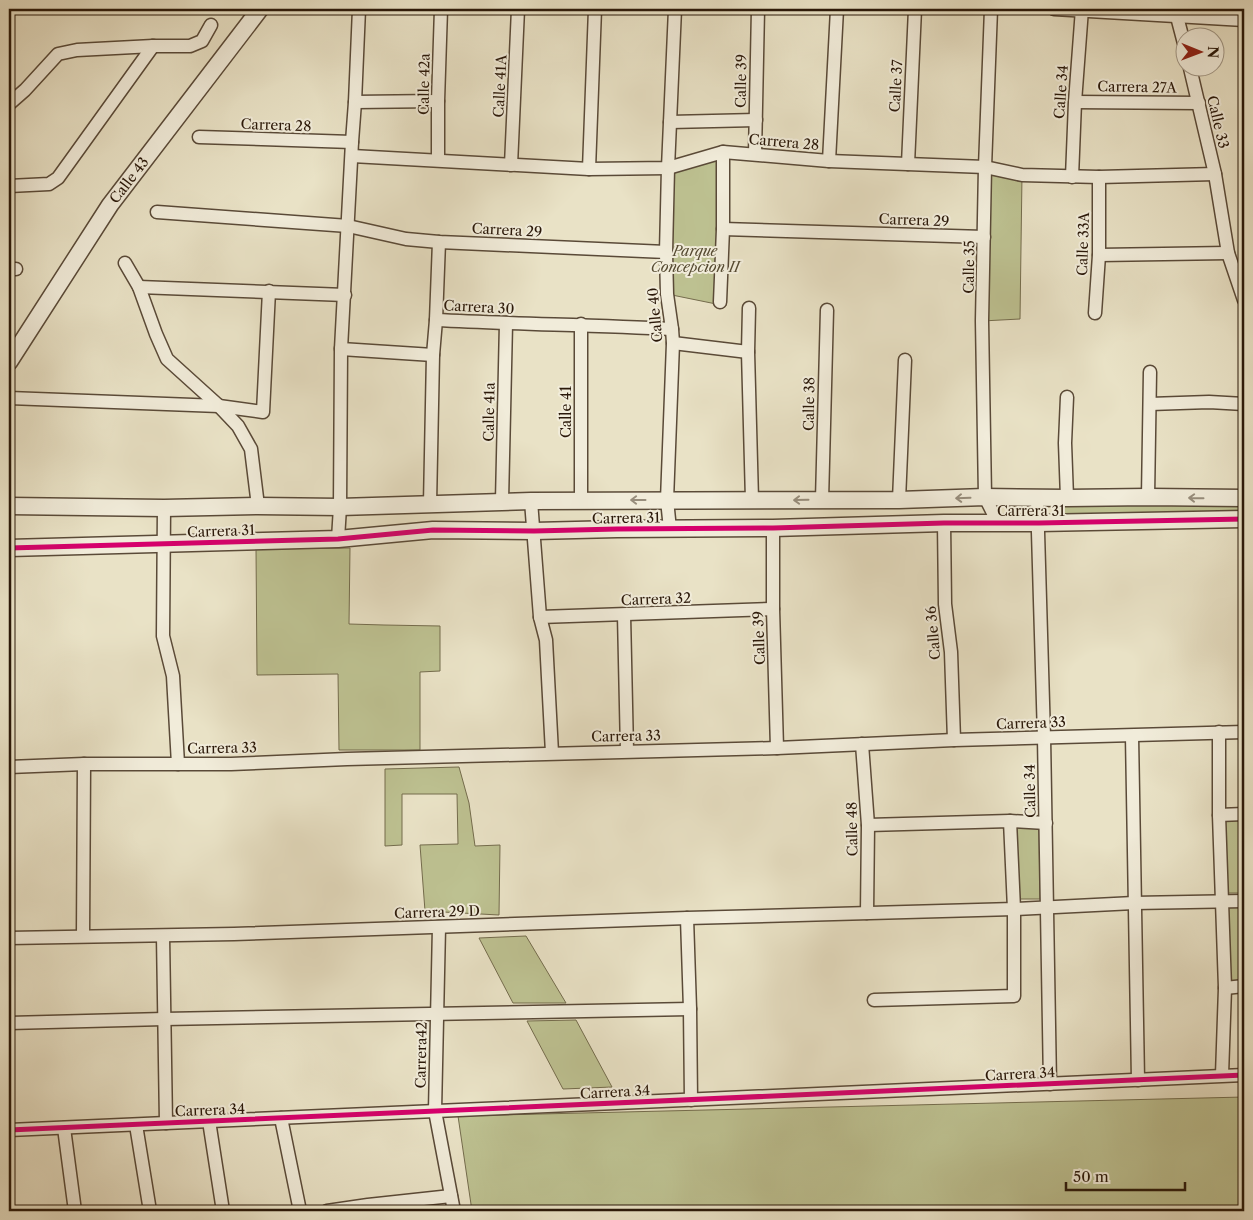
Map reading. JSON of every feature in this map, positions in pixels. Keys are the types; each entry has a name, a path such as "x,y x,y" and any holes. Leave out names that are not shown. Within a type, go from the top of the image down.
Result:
{"street":[{"name":"Calle 43","path":"9,362 110,205 260,9"},
{"path":"338,539 341,349 352,142 356,102 359,9"},
{"name":"Calle 42a","path":"438,160 441,9"},
{"name":"Calle 41A","path":"512,165 518,9"},
{"path":"589,169 594,9"},
{"name":"Calle 40","path":"670,529 668,500 672,329 667,294 666,252 675,9"},
{"name":"Calle 39","path":"754,154 758,9"},
{"path":"830,161 837,9"},
{"name":"Calle 37","path":"908,164 915,9"},
{"name":"Calle 35","path":"991,9 982,321 985,497 998,523"},
{"path":"1054,9 1176,12 1244,20"},
{"name":"Calle 34","path":"1072,177 1082,10"},
{"path":"1176,12 1180,28"},
{"path":"9,104 25,90 58,54 77,50 190,46 202,41 211,25"},
{"path":"9,186 50,184 58,178 152,46"},
{"name":"Calle 33","path":"1192,78 1214,174 1228,253 1244,300"},
{"path":"356,102 438,101"},
{"name":"Carrera 27A","path":"1075,102 1198,103"},
{"path":"670,122 756,120"},
{"name":"Carrera 28","path":"199,137 352,142"},
{"path":"720,302 723,229 723,152"},
{"name":"Carrera 28","path":"352,156 589,169 668,168 723,152 830,161 985,167 1022,175 1099,177 1214,174"},
{"name":"Calle 33A","path":"1095,312 1099,254 1099,177"},
{"name":"Carrera 29","path":"157,212 348,226 406,239 439,242 666,252"},
{"name":"Carrera 29","path":"723,229 984,237"},
{"path":"436,320 439,242"},
{"path":"1099,254 1228,253"},
{"path":"126,263 139,287 167,359 219,406 238,426 251,449 258,506"},
{"path":"139,287 345,295"},
{"path":"9,398 219,406 263,412 269,291"},
{"path":"749,308 748,352 752,500"},
{"name":"Calle 38","path":"822,500 827,310"},
{"name":"Carrera 30","path":"433,355 436,320 581,324 672,329"},
{"name":"Calle 41a","path":"502,501 506,323"},
{"name":"Calle 41","path":"581,324 581,500"},
{"path":"672,343 748,352"},
{"path":"341,349 433,355 430,504"},
{"path":"899,500 905,360"},
{"path":"1148,497 1150,372"},
{"path":"1067,397 1064,443 1067,498"},
{"path":"1150,404 1209,402 1244,404"},
{"name":"Carrera 31","path":"9,506 164,508 340,507 581,500 899,500 985,497 1244,498"},
{"name":"Calle 34","path":"1037,498 1046,823 1050,1084"},
{"path":"531,501 540,617 546,640 552,753"},
{"path":"164,508 163,636 173,676 178,764"},
{"name":"Carrera 31","path":"9,548 338,539 433,530 534,531 773,528 944,523 1244,519"},
{"name":"Calle 36","path":"944,523 945,604 951,652 954,740"},
{"name":"Calle 39","path":"773,528 777,748"},
{"name":"Carrera 32","path":"540,617 773,609"},
{"path":"624,615 627,751"},
{"path":"1219,732 1218,815 1225,988 1222,1075 1244,1075"},
{"name":"Carrera 33","path":"9,767 84,764 232,764 1244,732"},
{"path":"1132,736 1138,1080"},
{"name":"Calle 48","path":"862,744 868,825 866,913"},
{"path":"83,936 84,764"},
{"path":"1218,815 1244,814"},
{"path":"868,825 1010,821 1046,823"},
{"path":"874,1000 1014,996 1014,909 1010,821"},
{"name":"Carrera 29 D","path":"9,938 163,936 439,928 1244,900"},
{"path":"686,918 691,1100"},
{"name":"Carrera42","path":"439,928 435,1111 454,1211"},
{"path":"163,936 166,1123"},
{"path":"1225,988 1244,986"},
{"path":"9,1023 690,1009"},
{"name":"Carrera 34","path":"9,1130 1222,1075"},
{"path":"281,1118 300,1211"},
{"path":"209,1121 223,1211"},
{"path":"136,1125 150,1211"},
{"path":"64,1128 76,1211"},
{"path":"327,1211 369,1208 451,1196"}],"green space":[{"name":"Parque Concepcion II","path":"722,152 726,306 667,294 667,171"},
{"path":"985,167 1022,175 1020,319 982,321"},
{"path":"1244,501 1244,514 1062,515 1060,503"},
{"path":"350,548 349,624 440,626 440,671 420,672 420,750 339,750 338,674 257,675 256,549"},
{"path":"459,767 469,803 475,846 500,845 499,915 425,911 420,845 458,844 457,794 402,794 402,845 385,846 385,769"},
{"path":"1224,818 1244,818 1244,893 1224,893"},
{"path":"1014,826 1039,827 1040,899 1015,899"},
{"path":"1228,906 1244,906 1244,981 1227,981"},
{"path":"526,936 566,1003 513,1003 479,938"},
{"path":"576,1020 612,1087 563,1089 527,1021"},
{"path":"1244,1097 1244,1211 472,1211 458,1116"}],"cycle path":[{"path":"9,548 338,539 433,530 534,531 773,528 944,523 1244,519"},
{"path":"9,1130 1244,1075"}]}
